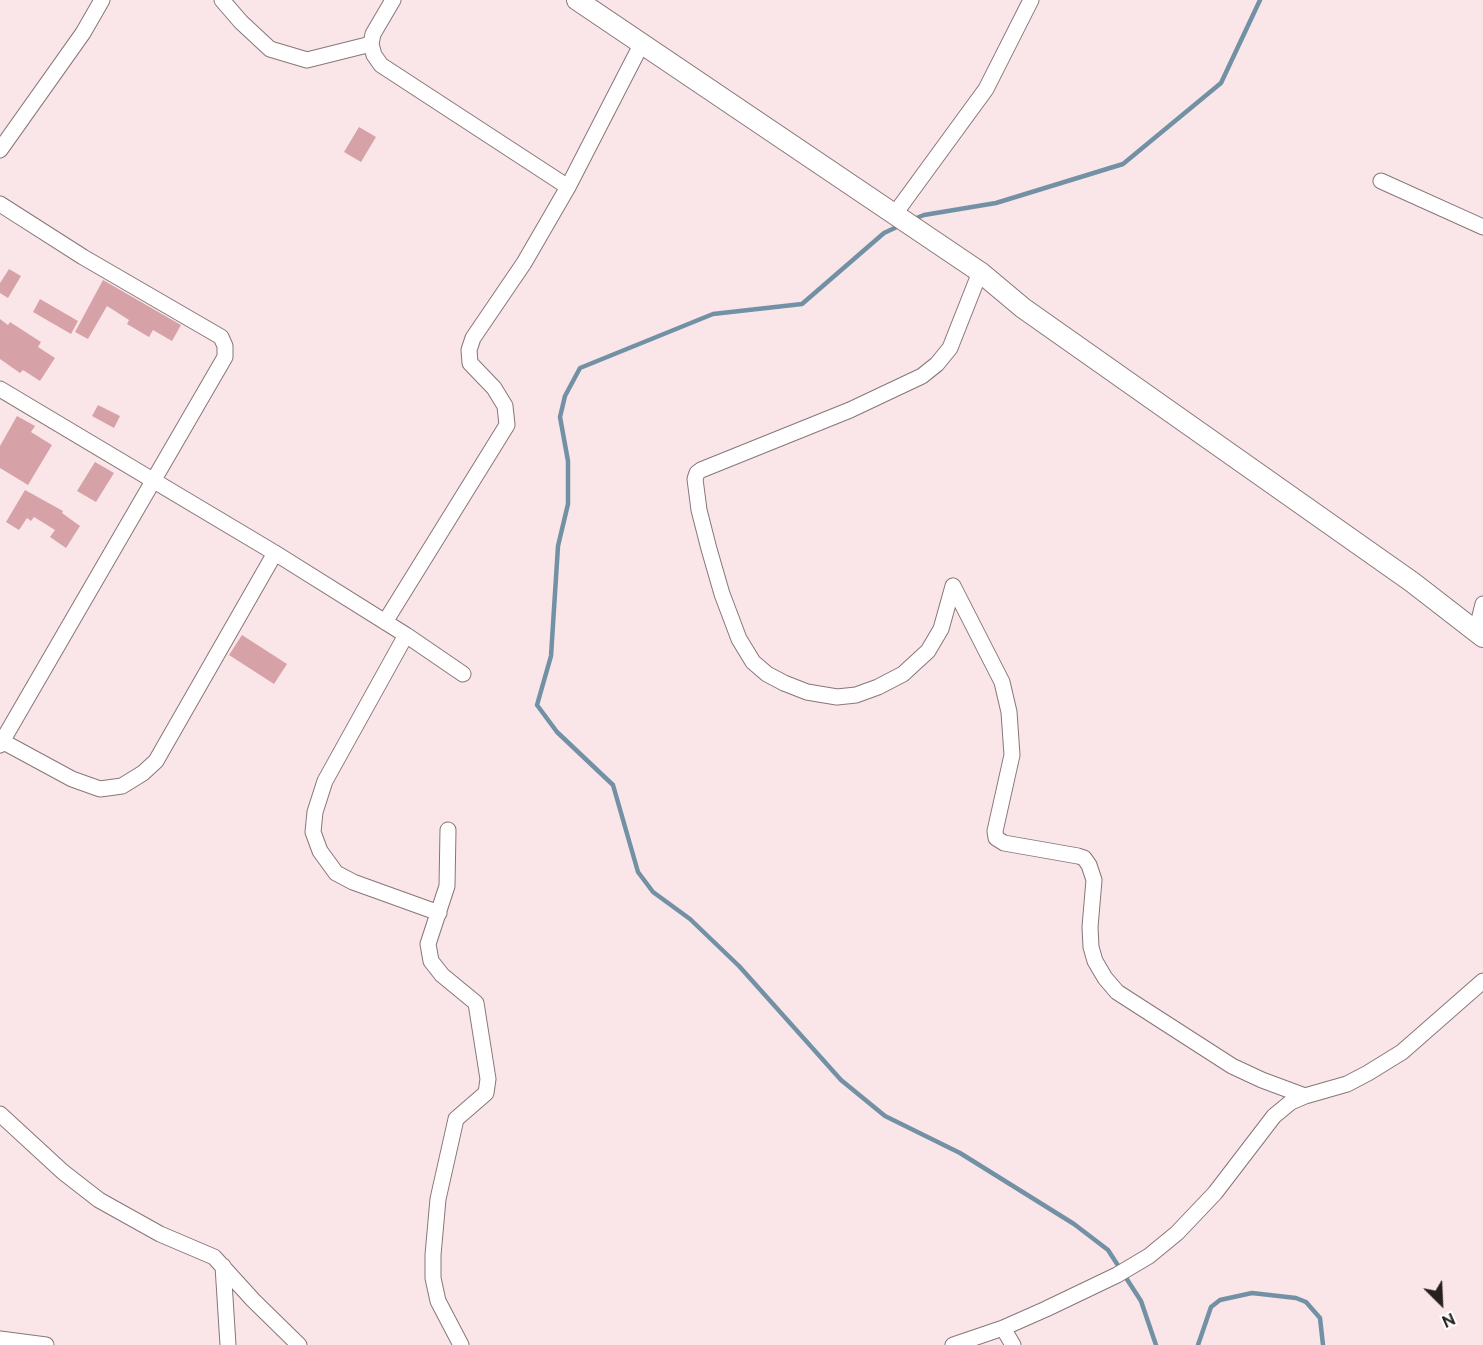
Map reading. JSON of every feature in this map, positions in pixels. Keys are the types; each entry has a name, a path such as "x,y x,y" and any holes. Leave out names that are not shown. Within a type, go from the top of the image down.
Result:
{"street":[{"path":"0,150 83,33 102,0"},
{"path":"222,0 241,22 270,49 307,60 371,44"},
{"path":"393,0 373,34 371,44 374,55 381,65 568,187"},
{"path":"894,215 986,89 1031,0"},
{"path":"584,2 641,45 980,272 1023,308 1078,348 1412,582 1480,634"},
{"path":"385,622 507,424 505,406 494,388 470,363 469,350 473,338 524,263 568,187 641,45"},
{"path":"1381,181 1483,227"},
{"path":"0,204 83,257 221,337 225,346 225,357 1,742 72,779 100,789 122,786 143,773 156,761 275,553"},
{"path":"980,272 950,348 937,364 922,376 850,410 697,473 695,486 699,510 722,594 739,639 753,662 767,674 784,683 807,692 837,697 856,695 903,674 928,651 941,629 953,586 1002,682 1009,712 1012,754 995,831 996,838 1004,843 1084,858 1094,880 1090,927 1091,947 1095,961 1117,992 1232,1066 1305,1096"},
{"path":"0,389 153,478 275,553 463,674"},
{"path":"1480,634 1483,604"},
{"path":"405,635 325,781 315,812 313,832 321,851 336,873 353,882 439,913"},
{"path":"448,830 447,886 428,944 431,962 441,975 476,1003 488,1079 486,1093 456,1119 438,1199 433,1278 438,1301 461,1345"},
{"path":"953,1345 1003,1328 1092,1288 1149,1256 1177,1233 1215,1193 1274,1116 1291,1102 1347,1084 1393,1057 1483,981"},
{"path":"0,1114 63,1172 99,1200 160,1234 214,1257 253,1300 299,1345"},
{"path":"223,1266 228,1345"},
{"path":"1003,1328 1012,1345"},
{"path":"0,1339 46,1345"}],"building":[{"path":"359,127 376,137 361,162 344,152"},
{"path":"9,269 21,276 8,298 0,293 0,283"},
{"path":"103,280 181,325 172,341 153,330 149,337 127,324 129,320 107,306 88,339 75,332"},
{"path":"40,299 78,321 71,334 33,312"},
{"path":"0,319 8,325 10,322 41,342 38,347 55,358 40,381 23,370 20,373 0,359"},
{"path":"98,405 120,416 114,428 92,416"},
{"path":"17,416 35,426 31,432 52,445 28,485 0,468 0,446"},
{"path":"95,462 114,473 96,502 77,491"},
{"path":"25,490 63,511 62,513 80,526 66,548 50,537 55,530 34,517 31,521 27,518 19,530 6,522"},
{"path":"242,635 287,664 274,684 229,655"}],"waterway":[{"path":"914,219 924,215 996,203 1123,164 1221,83 1260,0"},
{"path":"901,225 884,233 802,304 713,314 580,368 565,396 560,417 568,461 568,504 558,546 551,656 537,705 557,732 613,785 638,872 653,892 690,919 739,966 841,1080 885,1116 960,1153 1074,1224 1108,1250 1141,1301 1156,1345"},
{"path":"1198,1345 1211,1307 1220,1300 1252,1293 1296,1298 1306,1302 1320,1318 1323,1345"}]}
